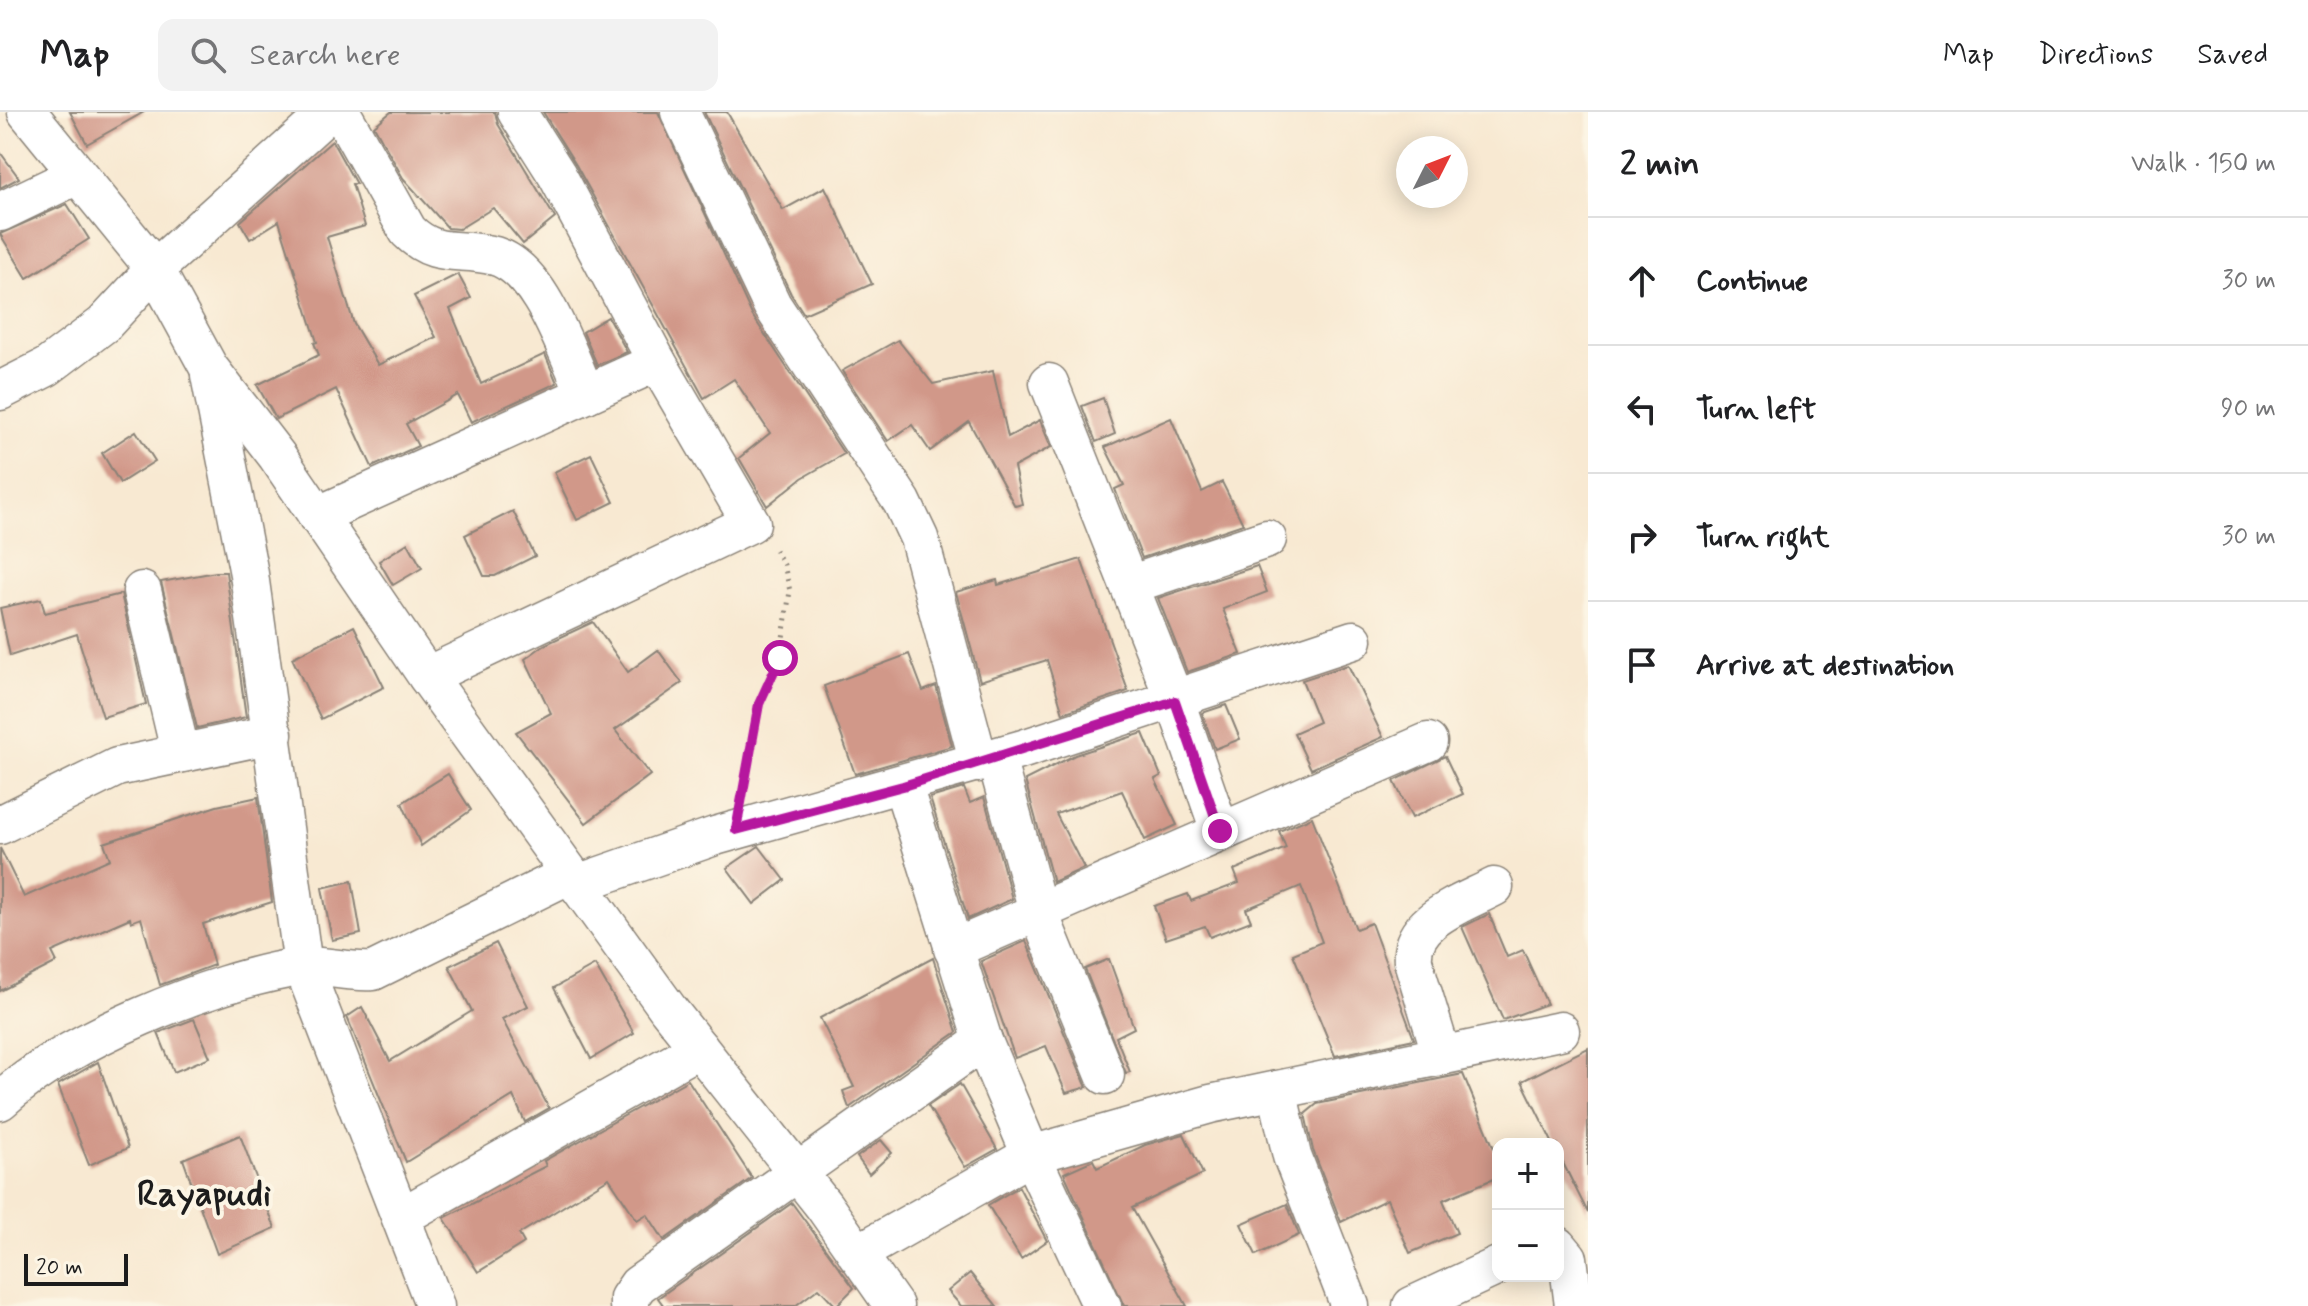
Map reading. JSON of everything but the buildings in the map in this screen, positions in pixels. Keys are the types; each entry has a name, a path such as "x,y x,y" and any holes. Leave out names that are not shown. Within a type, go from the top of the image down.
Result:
{"street":[{"path":"27,112 155,269 209,368 277,456 427,676 573,879 857,1254 882,1303"},
{"path":"0,391 73,349 104,324 155,269 329,112"},
{"path":"341,112 408,231 420,242 434,250 493,256 526,275 586,394"},
{"path":"427,676 751,523 657,362 557,175 517,112"},
{"path":"680,112 772,305 902,502 919,538 1038,911 1105,1075"},
{"path":"0,212 77,175"},
{"path":"317,516 657,362"},
{"path":"209,368 249,574 303,966 435,1306"},
{"path":"1049,383 1175,701 1220,831"},
{"path":"1129,585 1267,539"},
{"path":"142,591 180,751"},
{"path":"0,1101 16,1087 89,1044 169,1006 223,986 303,966 348,973 373,971 573,879 988,760 1353,640"},
{"path":"0,825 117,767 180,751 273,734"},
{"path":"953,949 1428,742"},
{"path":"903,786 983,1041 1031,1155 1102,1306"},
{"path":"1442,1056 1411,946 1423,926 1494,887"},
{"path":"857,1254 1031,1155 1153,1118 1560,1031"},
{"path":"629,1306 629,1298 638,1285 983,1041"},
{"path":"401,1217 699,1048"},
{"path":"1277,1090 1292,1156 1350,1306"},
{"path":"1564,1253 1568,1258 1574,1306"},
{"path":"1412,1306 1492,1269"}],"path":[{"path":"736,830 759,704 780,658 790,591 784,565 764,533 751,523"}],"district":[{"name":"Rayapudi","path":"204,1195"}],"route":[{"path":"780,658 759,704 736,830 903,786 1175,701 1220,831"}]}
